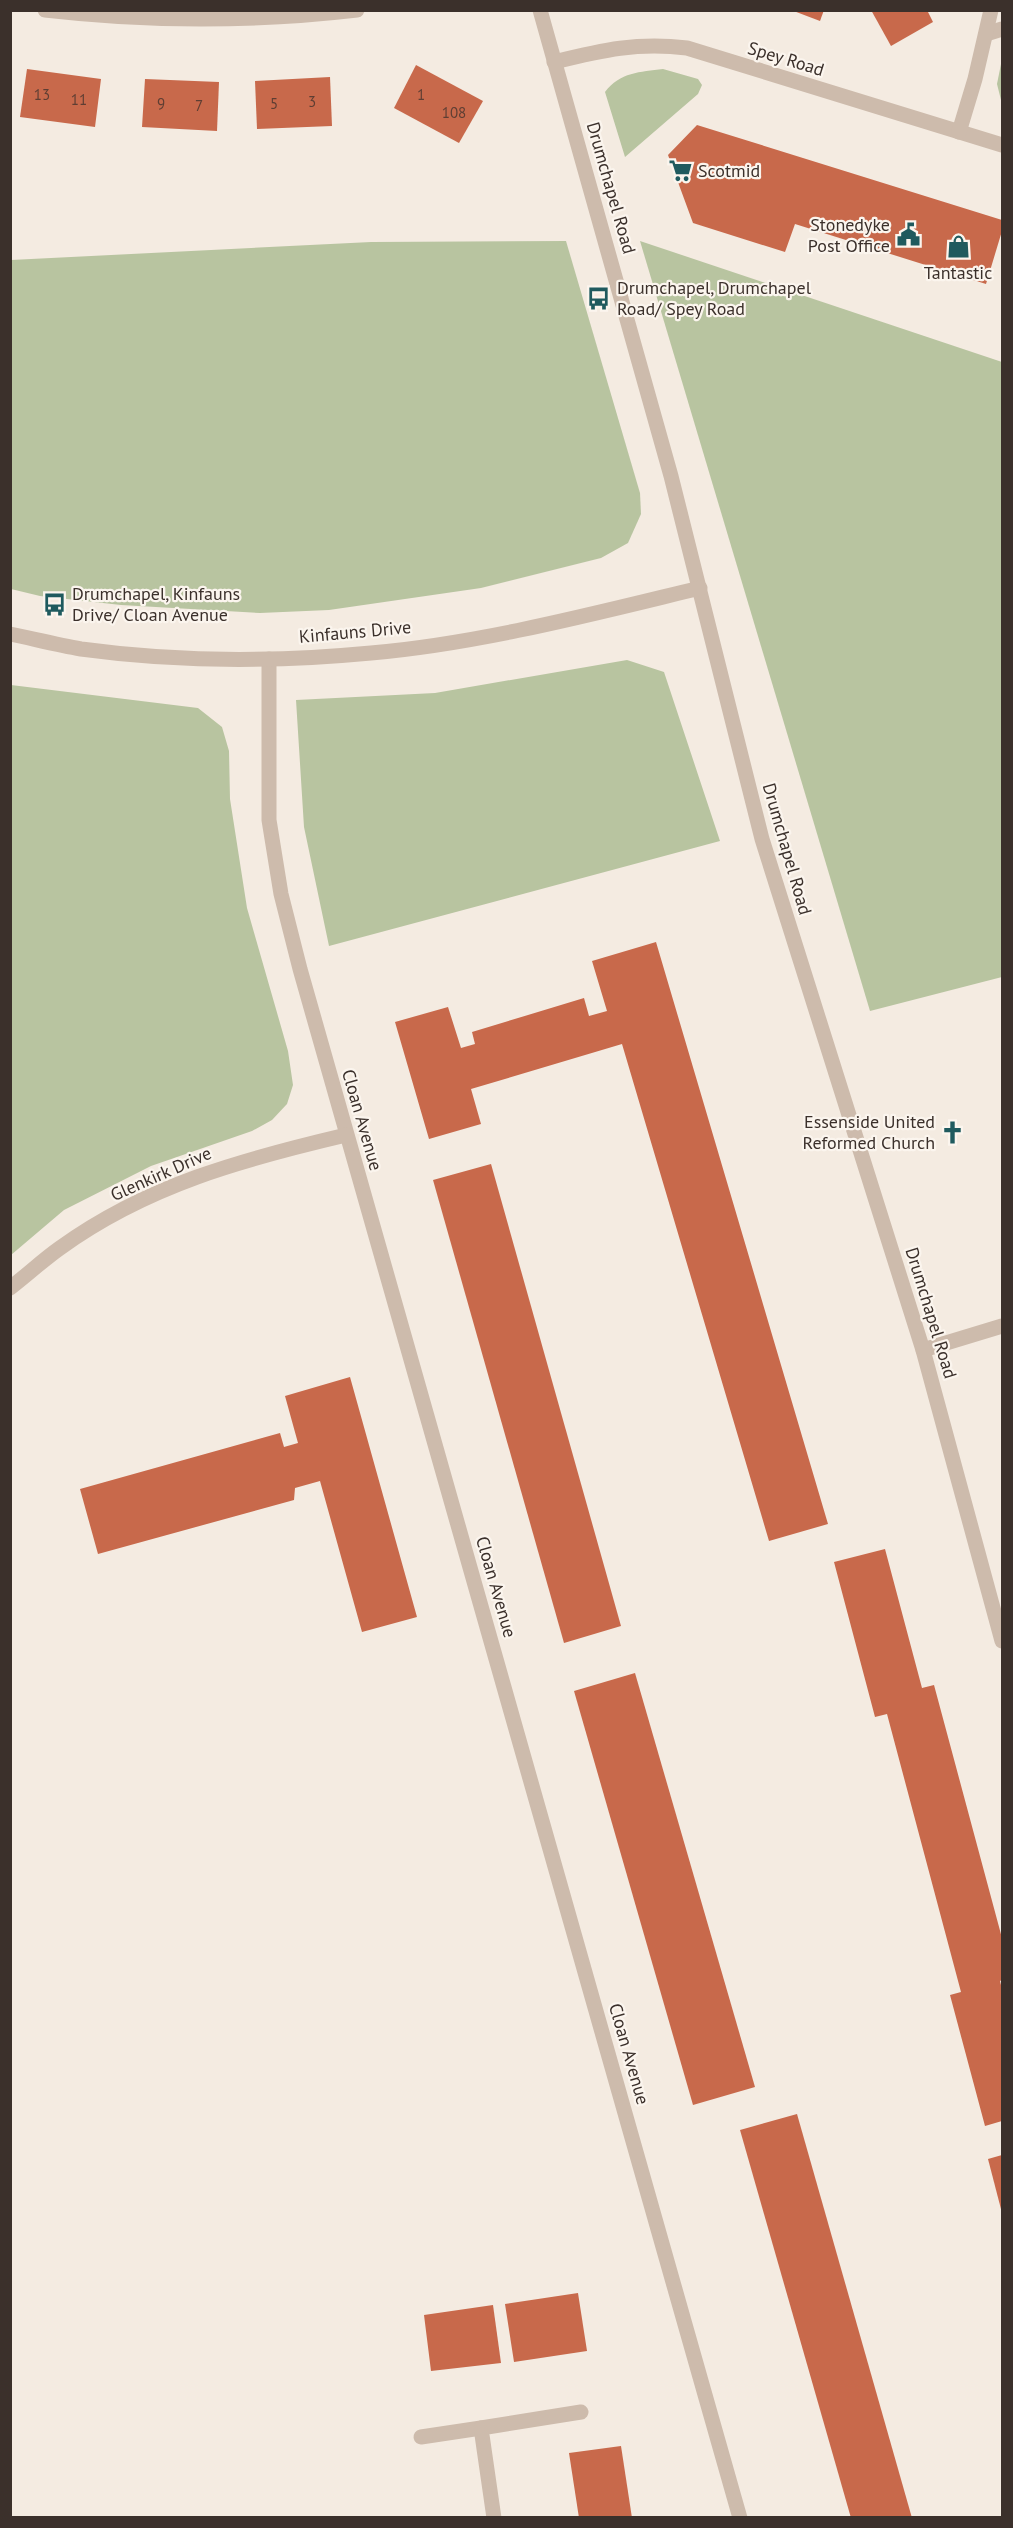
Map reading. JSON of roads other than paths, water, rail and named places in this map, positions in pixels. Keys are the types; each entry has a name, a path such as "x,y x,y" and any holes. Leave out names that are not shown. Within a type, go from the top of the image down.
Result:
{"street":[{"path":"45,10 149,19 311,16 357,10"},
{"name":"Drumchapel Road","path":"540,10 668,464 762,839 923,1350 1002,1641"},
{"path":"959,132 987,34 991,10"},
{"path":"987,34 1002,30"},
{"name":"Spey Road","path":"554,62 622,47 653,44 687,48 1002,145"},
{"name":"Kinfauns Drive","path":"10,634 81,649 170,657 269,658 371,653 448,642 600,613 700,588"},
{"name":"Cloan Avenue","path":"269,658 270,830 281,894 297,958 740,2517"},
{"name":"Glenkirk Drive","path":"10,1288 60,1247 132,1205 182,1181 251,1157 346,1135"},
{"path":"923,1350 1002,1326"},
{"path":"421,2437 581,2412"},
{"path":"481,2428 494,2517"}],"place":[{"name":"Scotmid","path":"680,171"},
{"name":"Stonedyke Post Office","path":"908,235"},
{"name":"Tantastic","path":"958,247"},
{"name":"Drumchapel, Drumchapel Road/ Spey Road","path":"599,298"},
{"name":"Drumchapel, Kinfauns Drive/ Cloan Avenue","path":"54,604"},
{"name":"Essenside United Reformed Church","path":"953,1132"}]}
